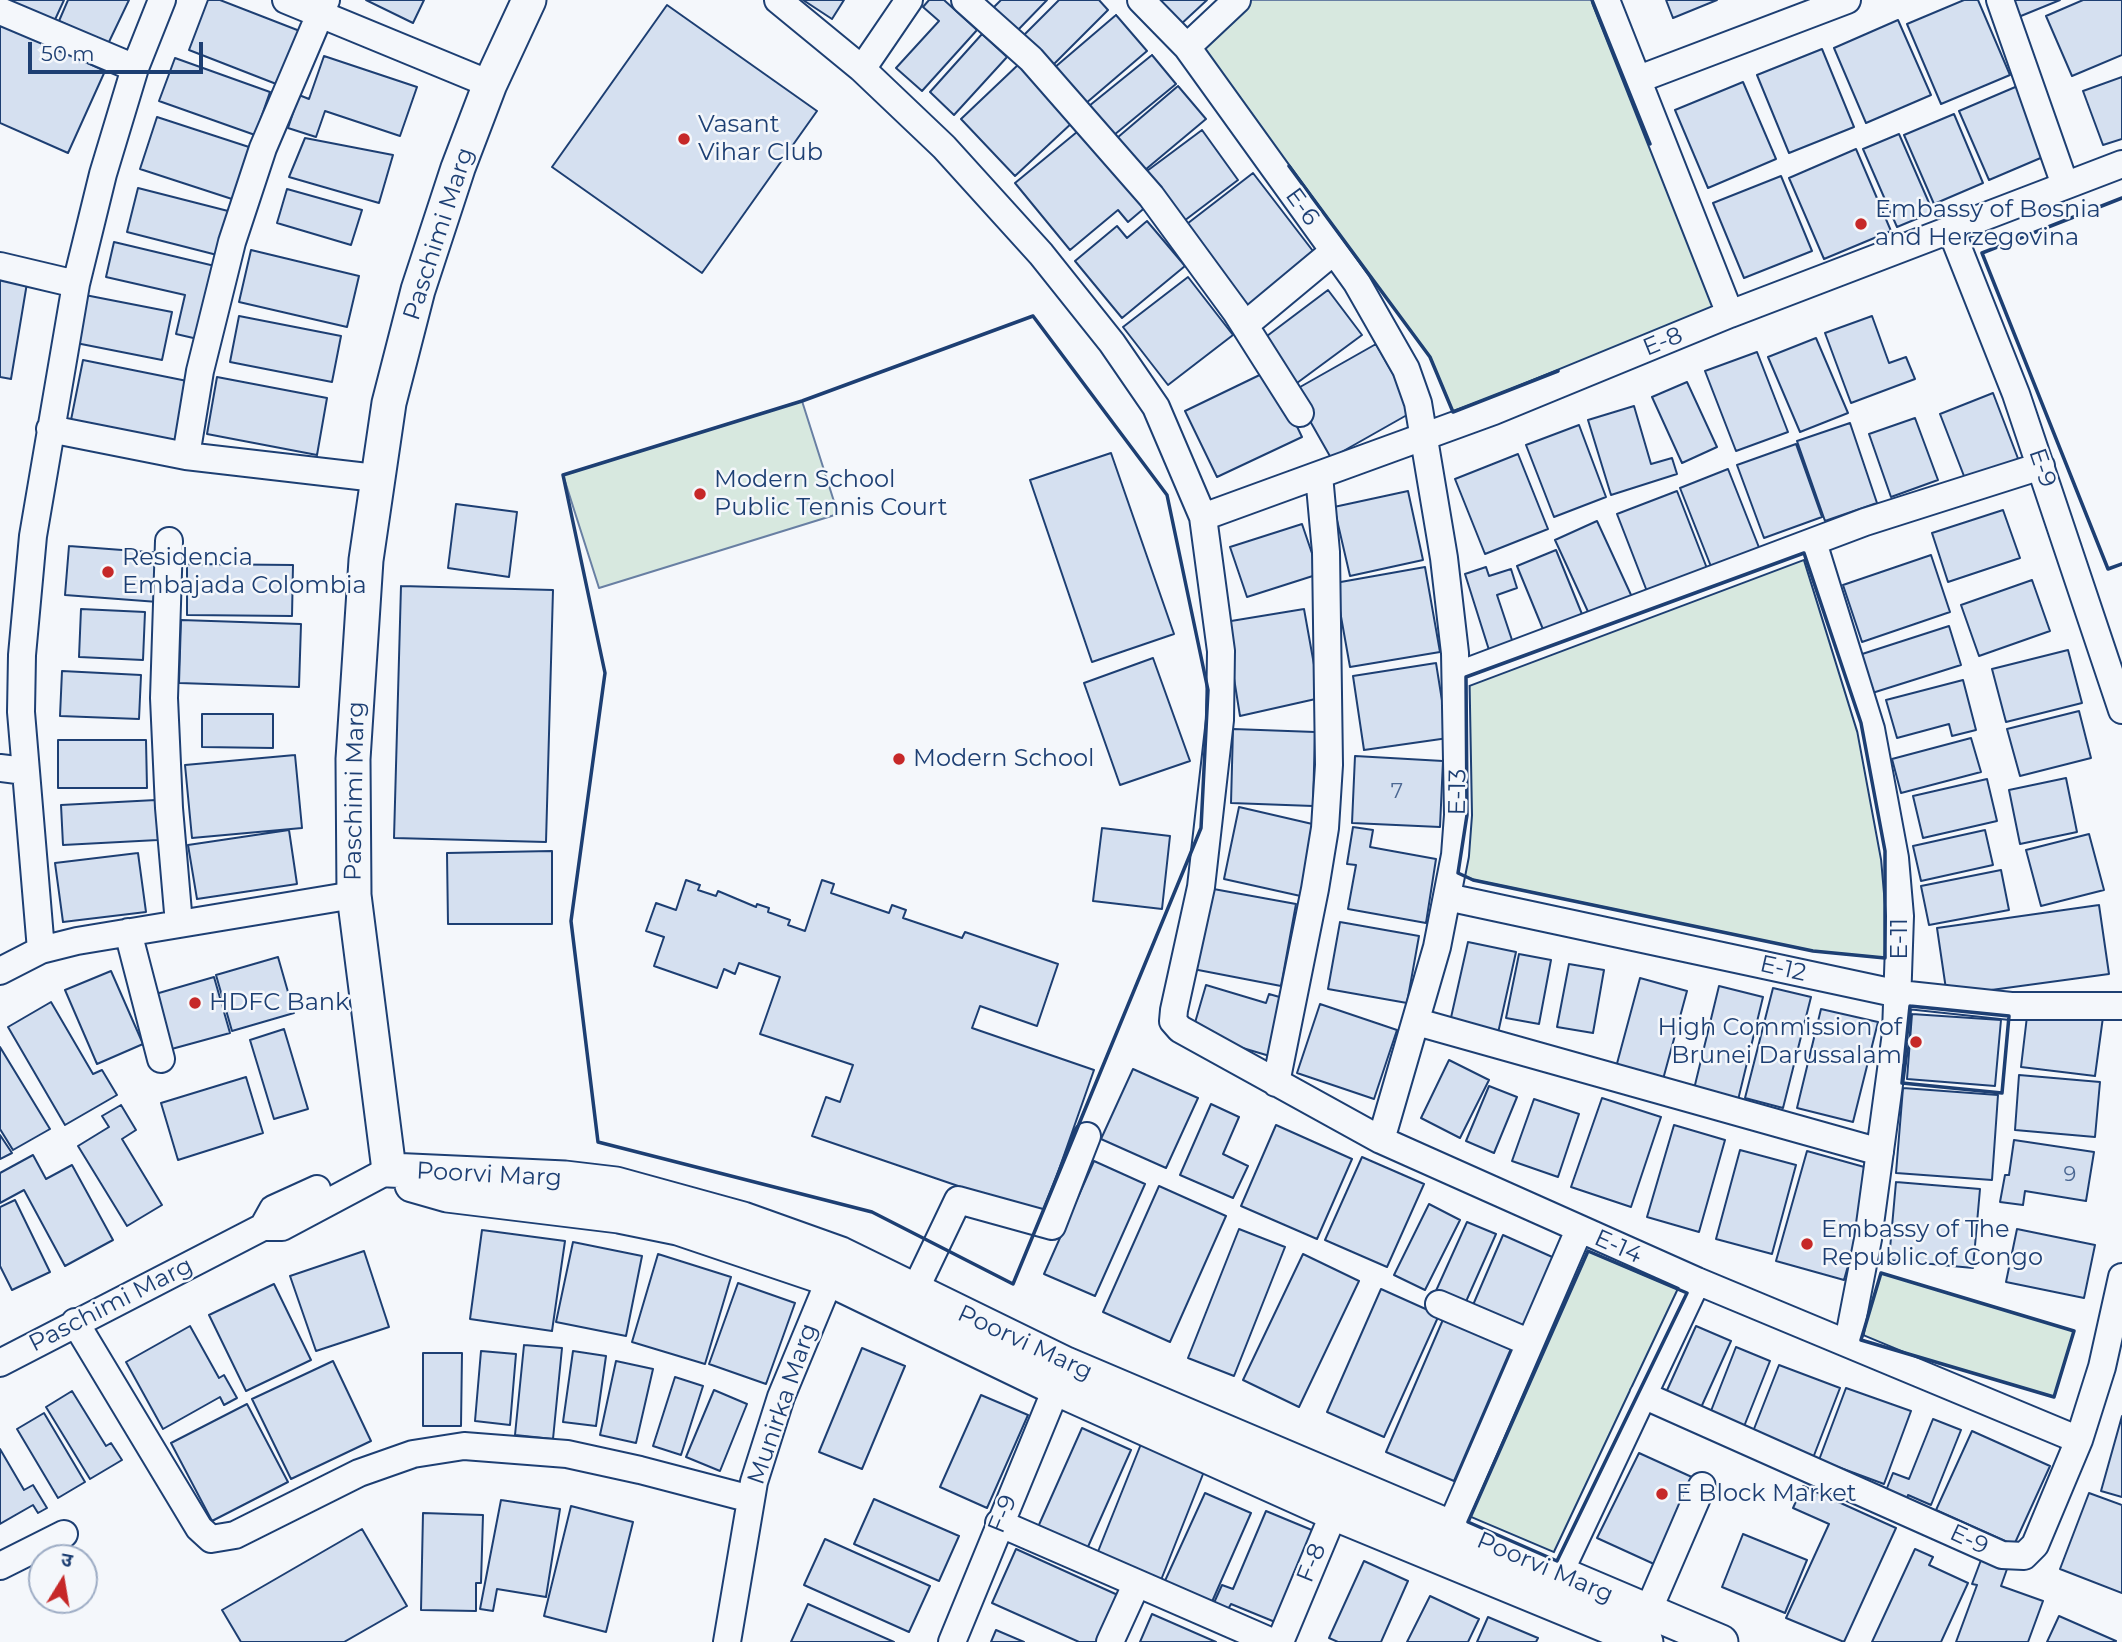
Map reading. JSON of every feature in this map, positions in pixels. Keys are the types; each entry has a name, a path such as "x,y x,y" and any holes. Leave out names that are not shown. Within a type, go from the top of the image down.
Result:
{"main road":[{"name":"Paschimi Marg","path":"388,1163 354,895 353,759 359,629 376,478 389,402 418,290 458,168 490,84 529,0"},
{"name":"Poorvi Marg","path":"388,1163 616,1184 743,1219 1061,1376 1339,1499 1647,1627 1721,1642"},
{"name":"Poorvi Marg","path":"842,1270 915,1290 1061,1376"},
{"name":"Poorvi Marg","path":"1339,1499 1451,1528 1559,1574 1647,1627"}],"street":[{"path":"41,950 12,769 33,536 76,284 103,173 135,68 162,0"},
{"path":"286,0 323,7 490,84"},
{"path":"778,0 862,69 997,203 1112,343 1144,388 1168,429 1203,517"},
{"path":"862,69 909,0"},
{"path":"965,0 1031,59 1108,144 1158,205 1245,325 1300,413"},
{"name":"E-6","path":"1141,0 1187,47 1334,251 1384,327 1406,369 1418,403 1425,436"},
{"path":"1187,47 1237,0"},
{"path":"1606,0 1730,314"},
{"path":"1639,79 1847,0"},
{"path":"2000,0 2066,185"},
{"path":"186,456 200,371 232,242 263,148 323,7"},
{"path":"0,10 135,68"},
{"name":"E-8","path":"1203,517 1425,436 1730,314 2122,164"},
{"name":"E-9","path":"1951,230 2017,394 2041,466 2114,652 2122,710"},
{"path":"1245,325 1334,251"},
{"path":"0,266 76,284"},
{"path":"50,429 186,456 376,478"},
{"name":"E-13","path":"1381,1140 1417,1022 1447,897 1458,815 1456,676 1444,558 1425,436"},
{"path":"1456,676 1865,522 2041,466"},
{"path":"1276,1083 1325,828 1329,765 1326,566 1319,475"},
{"name":"E-14","path":"1203,517 1221,651 1220,720 1210,831 1193,934 1173,1021 1180,1029 1381,1140 1697,1281 2079,1440"},
{"path":"169,541 164,698 169,808 179,924"},
{"name":"E-11","path":"1813,542 1871,729 1886,796 1900,916 1899,994 1880,1152 1868,1239 1848,1342"},
{"path":"0,971 41,950 128,932 354,895"},
{"name":"E-12","path":"1447,897 1899,994 2011,1006 2122,1006"},
{"path":"128,932 161,1059"},
{"path":"1417,1022 1880,1152"},
{"path":"915,1290 958,1200 1052,1226 1087,1136"},
{"name":"Paschimi Marg","path":"0,1363 263,1227 274,1209 388,1163"},
{"path":"1451,1528 1528,1342 1579,1230"},
{"name":"Munirka Marg","path":"727,1642 751,1499 781,1397 842,1270"},
{"name":"Munirka Marg","path":"740,1642 757,1526 777,1446 842,1270"},
{"name":"E-9","path":"1643,1395 2002,1555 2015,1558 2024,1556 2035,1545 2079,1440 2102,1367 2122,1277"},
{"path":"1559,1574 1697,1281"},
{"path":"1439,1304 1528,1342"},
{"path":"75,1322 199,1528 211,1539 234,1535 359,1473 413,1454 464,1446 566,1454 640,1469 751,1499"},
{"name":"F-9","path":"952,1642 1061,1376"},
{"path":"1647,1627 1702,1486"},
{"name":"F-8","path":"1280,1642 1339,1499"},
{"path":"999,1523 1272,1642"},
{"path":"0,1566 64,1534"},
{"path":"1110,1642 1136,1585"}],"shaded area":[{"path":"1248,0 1592,0 1716,308 1453,412 1430,357 1200,45"},
{"name":"Modern School Public Tennis Court","path":"802,401 838,514 599,588 563,475"},
{"path":"1804,553 1861,723 1885,851 1885,958 1813,951 1474,880 1458,873 1466,677"},
{"path":"1588,1251 1687,1293 1557,1561 1468,1522"},
{"path":"1881,1273 2074,1331 2054,1397 1861,1340"}],"building":[{"path":"0,0 64,0 53,24"},
{"path":"68,0 129,0 108,44 59,21"},
{"path":"208,0 220,0 305,33 284,87 189,50"},
{"path":"366,0 424,0 413,23"},
{"path":"803,0 844,0 832,19"},
{"path":"929,0 944,0 977,30 922,91 896,68 939,21 923,7"},
{"path":"1001,0 1047,0 1017,31 993,8"},
{"path":"1059,0 1099,0 1108,10 1050,68 1020,39"},
{"path":"1155,0 1207,0 1179,26"},
{"path":"1666,0 1717,0 1673,18"},
{"path":"1964,0 1978,0 2010,75 1941,104 1907,24"},
{"path":"2008,0 2060,0 2016,18"},
{"path":"2083,0 2122,0 2122,55 2072,76 2046,16"},
{"name":"Vasant Vihar Club","path":"667,5 817,111 702,273 552,167"},
{"path":"1116,15 1147,51 1085,104 1054,68"},
{"path":"1898,20 1931,95 1866,123 1834,48"},
{"path":"0,23 105,71 68,153 0,123"},
{"path":"982,34 1007,57 954,115 930,92"},
{"path":"1822,49 1854,127 1789,153 1757,75"},
{"path":"1152,55 1176,84 1114,135 1089,106"},
{"path":"324,56 417,87 400,136 325,111 316,137 288,128 299,95 309,99"},
{"path":"175,58 270,92 255,135 159,101"},
{"path":"1020,63 1074,121 1015,176 961,119"},
{"path":"2122,77 2122,139 2103,145 2083,91"},
{"path":"1743,82 1776,159 1708,188 1675,110"},
{"path":"2020,85 2050,154 1989,180 1959,111"},
{"path":"1178,86 1206,119 1145,170 1117,138"},
{"path":"1954,114 1983,183 1934,204 1904,135"},
{"path":"157,117 252,148 235,200 140,169"},
{"path":"1083,127 1148,205 1128,222 1118,210 1070,250 1015,183"},
{"path":"1202,130 1238,180 1184,221 1147,171"},
{"path":"1899,134 1933,212 1897,227 1863,149"},
{"path":"305,138 393,155 379,203 289,177"},
{"path":"1856,149 1891,231 1824,259 1789,178"},
{"path":"1253,173 1316,255 1246,309 1183,227"},
{"path":"1781,176 1812,251 1744,278 1713,203"},
{"path":"138,188 232,212 221,256 127,232"},
{"path":"287,189 362,210 351,245 277,223"},
{"path":"1147,221 1185,266 1122,318 1075,261 1117,226 1127,238"},
{"path":"114,242 219,267 202,340 176,334 185,295 106,277"},
{"path":"251,250 359,276 347,327 239,302"},
{"path":"1188,277 1233,335 1168,385 1123,327"},
{"path":"0,279 27,283 11,379 0,377"},
{"path":"1328,290 1362,335 1297,383 1263,339"},
{"path":"85,295 172,312 162,360 76,343"},
{"path":"239,316 341,336 332,382 230,362"},
{"path":"1872,316 1889,363 1906,357 1915,379 1851,403 1825,333"},
{"path":"1816,338 1848,413 1800,432 1768,357"},
{"path":"1376,344 1414,411 1331,458 1293,391"},
{"path":"1757,352 1788,432 1736,451 1705,371"},
{"path":"83,360 192,382 180,442 71,420"},
{"path":"1270,370 1302,437 1217,477 1185,411"},
{"path":"217,377 327,398 317,455 207,434"},
{"path":"1687,382 1717,447 1682,463 1652,397"},
{"path":"1993,393 2022,469 1969,489 1940,414"},
{"path":"1634,406 1651,464 1672,458 1677,474 1611,495 1588,420"},
{"path":"1915,418 1938,480 1891,497 1869,434"},
{"path":"1850,423 1877,503 1825,521 1797,441"},
{"path":"1579,425 1606,497 1554,517 1526,445"},
{"path":"1796,444 1822,517 1764,538 1737,465"},
{"path":"1111,453 1174,634 1092,662 1030,480"},
{"path":"1518,454 1548,529 1485,554 1455,479"},
{"path":"1728,469 1760,550 1712,569 1680,488"},
{"path":"1408,491 1423,560 1350,576 1334,507"},
{"path":"1677,491 1708,571 1648,594 1617,514"},
{"path":"456,504 517,512 509,577 448,568"},
{"path":"2003,510 2020,558 1948,582 1932,533"},
{"path":"1597,521 1632,597 1590,616 1555,540"},
{"path":"1302,524 1319,574 1247,597 1230,547"},
{"path":"69,546 162,553 158,602 65,595"},
{"path":"1556,550 1586,624 1547,639 1517,566"},
{"path":"1931,555 1950,612 1862,642 1843,585"},
{"path":"187,564 293,565 292,616 187,615"},
{"path":"1425,567 1440,652 1350,667 1335,583"},
{"path":"1486,567 1489,576 1511,569 1517,588 1497,595 1513,643 1489,650 1465,574"},
{"path":"2032,580 2050,631 1979,656 1961,605"},
{"path":"401,586 553,590 546,842 394,838"},
{"path":"81,609 145,612 143,660 79,657"},
{"path":"1304,609 1320,698 1240,716 1225,622"},
{"path":"181,620 301,624 299,687 179,683"},
{"path":"1949,626 1961,665 1869,694 1856,656"},
{"path":"2068,650 2082,703 2006,722 1992,669"},
{"path":"1153,658 1190,761 1120,785 1084,683"},
{"path":"1436,663 1448,738 1364,750 1353,676"},
{"path":"62,671 141,675 139,719 60,716"},
{"path":"1963,680 1976,730 1952,736 1949,724 1897,738 1886,700"},
{"path":"2079,711 2091,758 2020,776 2007,729"},
{"path":"202,714 273,714 273,748 202,747"},
{"path":"1233,729 1315,732 1313,806 1231,803"},
{"path":"1971,738 1981,772 1901,793 1892,759"},
{"path":"58,740 146,740 147,788 58,788"},
{"path":"295,755 302,828 192,838 185,765"},
{"path":"1355,756 1443,761 1440,827 1352,823"},
{"path":"2066,778 2077,832 2020,844 2009,790"},
{"path":"1987,779 1997,821 1923,838 1913,796"},
{"path":"156,800 158,840 63,845 61,805"},
{"path":"1239,807 1321,826 1305,897 1224,879"},
{"path":"1353,827 1373,830 1370,847 1436,859 1426,923 1348,909 1356,865 1347,864"},
{"path":"1102,828 1170,836 1162,909 1093,901"},
{"path":"289,830 297,884 197,899 188,845"},
{"path":"1985,830 1993,865 1921,881 1913,846"},
{"path":"2089,834 2104,890 2041,906 2026,850"},
{"path":"552,851 552,924 448,924 447,853"},
{"path":"138,853 146,912 63,922 55,863"},
{"path":"2001,870 2009,910 1929,925 1921,886"},
{"path":"686,880 700,885 698,890 716,896 718,891 756,907 757,904 769,908 768,912 790,920 788,925 805,931 822,880 834,884 831,893 889,913 892,905 906,910 903,918 962,938 965,932 1058,964 1037,1026 980,1006 972,1028 1094,1070 1043,1215 812,1136 826,1097 840,1102 853,1065 760,1034 780,977 739,963 735,974 724,969 717,988 654,966 664,937 646,931 656,903 676,910"},
{"path":"1208,888 1296,904 1281,986 1193,969"},
{"path":"2099,905 2109,974 1947,996 1937,928"},
{"path":"1340,922 1419,936 1407,1003 1328,989"},
{"path":"1468,942 1516,952 1498,1033 1450,1022"},
{"path":"1519,954 1551,960 1539,1024 1506,1018"},
{"path":"278,957 294,1013 232,1031 216,975"},
{"path":"1569,964 1604,970 1593,1033 1557,1027"},
{"path":"111,971 143,1044 97,1064 65,990"},
{"path":"214,977 230,1033 168,1050 152,995"},
{"path":"1640,978 1687,991 1662,1083 1615,1071"},
{"path":"1206,985 1266,1003 1269,994 1290,1000 1273,1057 1192,1033"},
{"path":"1719,986 1763,997 1738,1100 1694,1089"},
{"path":"1773,988 1811,997 1783,1108 1745,1098"},
{"path":"51,1002 93,1074 102,1070 117,1095 65,1125 8,1027"},
{"path":"1320,1004 1397,1030 1374,1099 1297,1073"},
{"path":"2028,1008 2103,1017 2095,1076 2021,1067"},
{"path":"1821,1009 1878,1022 1853,1122 1797,1108"},
{"path":"1912,1014 2001,1020 1995,1086 1907,1079"},
{"path":"284,1029 308,1109 274,1119 250,1040"},
{"path":"0,1047 50,1129 13,1150 0,1129"},
{"path":"1449,1060 1489,1080 1460,1138 1421,1118"},
{"path":"1133,1069 1198,1098 1166,1168 1101,1139"},
{"path":"2019,1075 2100,1082 2095,1137 2015,1130"},
{"path":"246,1077 263,1133 178,1160 161,1103"},
{"path":"1489,1086 1517,1097 1494,1153 1466,1141"},
{"path":"1903,1088 1998,1095 1992,1180 1896,1173"},
{"path":"1602,1098 1661,1117 1631,1207 1571,1187"},
{"path":"1534,1099 1579,1114 1558,1177 1512,1161"},
{"path":"1211,1104 1239,1117 1223,1154 1248,1166 1233,1198 1180,1175"},
{"path":"121,1105 136,1130 122,1139 162,1205 127,1226 78,1146 109,1127 102,1116"},
{"path":"1276,1125 1352,1159 1317,1239 1241,1206"},
{"path":"1674,1125 1725,1140 1699,1232 1647,1217"},
{"path":"0,1135 12,1153 0,1159"},
{"path":"2014,1140 2094,1152 2086,1201 2025,1191 2023,1205 2000,1202 2005,1175 2009,1175"},
{"path":"1740,1150 1796,1165 1772,1254 1716,1239"},
{"path":"1807,1151 1875,1170 1844,1280 1776,1261"},
{"path":"33,1155 46,1179 72,1165 113,1240 65,1266 24,1190 0,1203 0,1173"},
{"path":"1362,1157 1424,1184 1387,1267 1325,1240"},
{"path":"1094,1161 1145,1184 1095,1296 1044,1274"},
{"path":"1896,1182 1980,1189 1973,1268 1889,1260"},
{"path":"1159,1186 1226,1216 1170,1342 1103,1312"},
{"path":"15,1200 50,1272 12,1290 0,1266 0,1207"},
{"path":"1429,1204 1460,1220 1425,1290 1394,1275"},
{"path":"1467,1222 1496,1234 1464,1306 1435,1293"},
{"path":"1239,1229 1285,1247 1234,1376 1188,1358"},
{"path":"2017,1229 2095,1245 2084,1298 2006,1282"},
{"path":"482,1230 565,1241 552,1331 470,1319"},
{"path":"1503,1235 1559,1260 1526,1336 1470,1312"},
{"path":"573,1242 642,1256 626,1336 556,1322"},
{"path":"364,1251 389,1327 316,1351 290,1276"},
{"path":"658,1254 731,1277 705,1364 632,1342"},
{"path":"1303,1254 1359,1281 1299,1407 1243,1380"},
{"path":"738,1283 795,1303 766,1384 709,1364"},
{"path":"274,1284 311,1360 246,1391 209,1315"},
{"path":"1381,1289 1439,1315 1384,1437 1327,1412"},
{"path":"1445,1315 1513,1344 1454,1481 1386,1452"},
{"path":"190,1326 219,1378 224,1375 237,1398 224,1405 220,1397 163,1429 126,1362"},
{"path":"1696,1326 1731,1341 1699,1412 1664,1397"},
{"path":"524,1345 562,1348 553,1439 515,1435"},
{"path":"1736,1347 1770,1361 1743,1429 1709,1416"},
{"path":"862,1348 905,1366 862,1469 819,1452"},
{"path":"481,1351 516,1354 510,1425 475,1421"},
{"path":"573,1351 606,1356 596,1426 563,1422"},
{"path":"423,1353 462,1353 461,1426 423,1426"},
{"path":"333,1361 371,1441 291,1479 252,1399"},
{"path":"616,1361 653,1369 636,1443 600,1435"},
{"path":"1779,1365 1840,1388 1813,1458 1752,1434"},
{"path":"675,1377 703,1386 681,1455 653,1446"},
{"path":"1846,1388 1911,1411 1884,1484 1819,1460"},
{"path":"714,1390 747,1404 720,1471 686,1457"},
{"path":"72,1391 106,1446 111,1443 122,1460 90,1479 46,1407"},
{"path":"981,1395 1028,1415 987,1508 940,1487"},
{"path":"247,1404 288,1482 212,1521 171,1443"},
{"path":"44,1413 85,1482 58,1498 17,1429"},
{"path":"2122,1416 2122,1497 2101,1491"},
{"path":"1933,1419 1961,1430 1931,1505 1908,1495 1906,1502 1885,1493 1893,1473 1909,1479"},
{"path":"1082,1428 1131,1450 1083,1558 1034,1536"},
{"path":"1972,1431 2050,1466 2014,1545 1936,1510"},
{"path":"1143,1439 1207,1464 1161,1580 1097,1554"},
{"path":"0,1449 24,1490 33,1485 47,1508 38,1513 33,1505 0,1524"},
{"path":"1639,1453 1694,1478 1654,1564 1597,1538"},
{"path":"1803,1486 1896,1528 1844,1642 1786,1618 1829,1524 1793,1508"},
{"path":"1205,1493 1251,1513 1211,1604 1164,1583"},
{"path":"2089,1493 2122,1505 2122,1593 2060,1569"},
{"path":"874,1499 959,1536 939,1581 854,1544"},
{"path":"501,1500 560,1509 546,1597 497,1589 493,1611 480,1609"},
{"path":"571,1506 633,1522 606,1632 544,1616"},
{"path":"1266,1511 1319,1533 1280,1624 1231,1604 1227,1611 1213,1605 1222,1585 1233,1589"},
{"path":"423,1513 483,1515 481,1583 476,1583 476,1611 421,1610"},
{"path":"362,1529 407,1606 344,1642 241,1642 222,1610"},
{"path":"1743,1534 1807,1560 1785,1613 1722,1587"},
{"path":"825,1539 930,1586 909,1632 804,1585"},
{"path":"1016,1549 1120,1596 1099,1642 1079,1642 992,1603"},
{"path":"1915,1549 1933,1557 1929,1565 1968,1583 1941,1642 1872,1642"},
{"path":"1981,1560 2007,1569 2001,1586 2043,1601 2028,1642 1956,1642 1977,1585 1972,1584"},
{"path":"1364,1561 1408,1581 1381,1642 1338,1642 1329,1638"},
{"path":"1430,1596 1479,1619 1468,1642 1407,1642"},
{"path":"808,1604 894,1642 791,1642"},
{"path":"1152,1614 1216,1642 1140,1642"},
{"path":"2059,1616 2116,1641 2047,1642"},
{"path":"1488,1617 1538,1638 1536,1642 1477,1642"},
{"path":"996,1630 1024,1642 991,1642"}],"wall":[{"path":"1592,0 1650,144"},
{"path":"1289,166 1430,357 1453,412 1558,371"},
{"path":"2122,198 1982,253 2108,569 2122,564"},
{"path":"1033,316 1167,495 1208,690 1201,828 1013,1284 872,1212 598,1142 571,921 605,673 563,475 802,401 1033,316"},
{"path":"1804,553 1861,723 1885,851 1885,958 1813,951 1473,880 1458,873 1467,815 1466,677 1804,553"},
{"path":"1910,1006 2009,1016 2002,1093 1902,1083 1910,1006"},
{"path":"1588,1251 1687,1293 1557,1561 1468,1522 1588,1251"},
{"path":"1881,1273 2074,1331 2054,1397 1861,1340 1881,1273"}],"place":[{"name":"Vasant Vihar Club","path":"684,139"},
{"name":"Embassy of Bosnia and Herzegovina","path":"1861,224"},
{"name":"Modern School Public Tennis Court","path":"700,494"},
{"name":"Residencia Embajada Colombia","path":"108,572"},
{"name":"Modern School","path":"899,759"},
{"name":"HDFC Bank","path":"195,1003"},
{"name":"High Commission of Brunei Darussalam","path":"1916,1042"},
{"name":"Embassy of The Republic of Congo","path":"1807,1244"},
{"name":"E Block Market","path":"1662,1494"}]}
